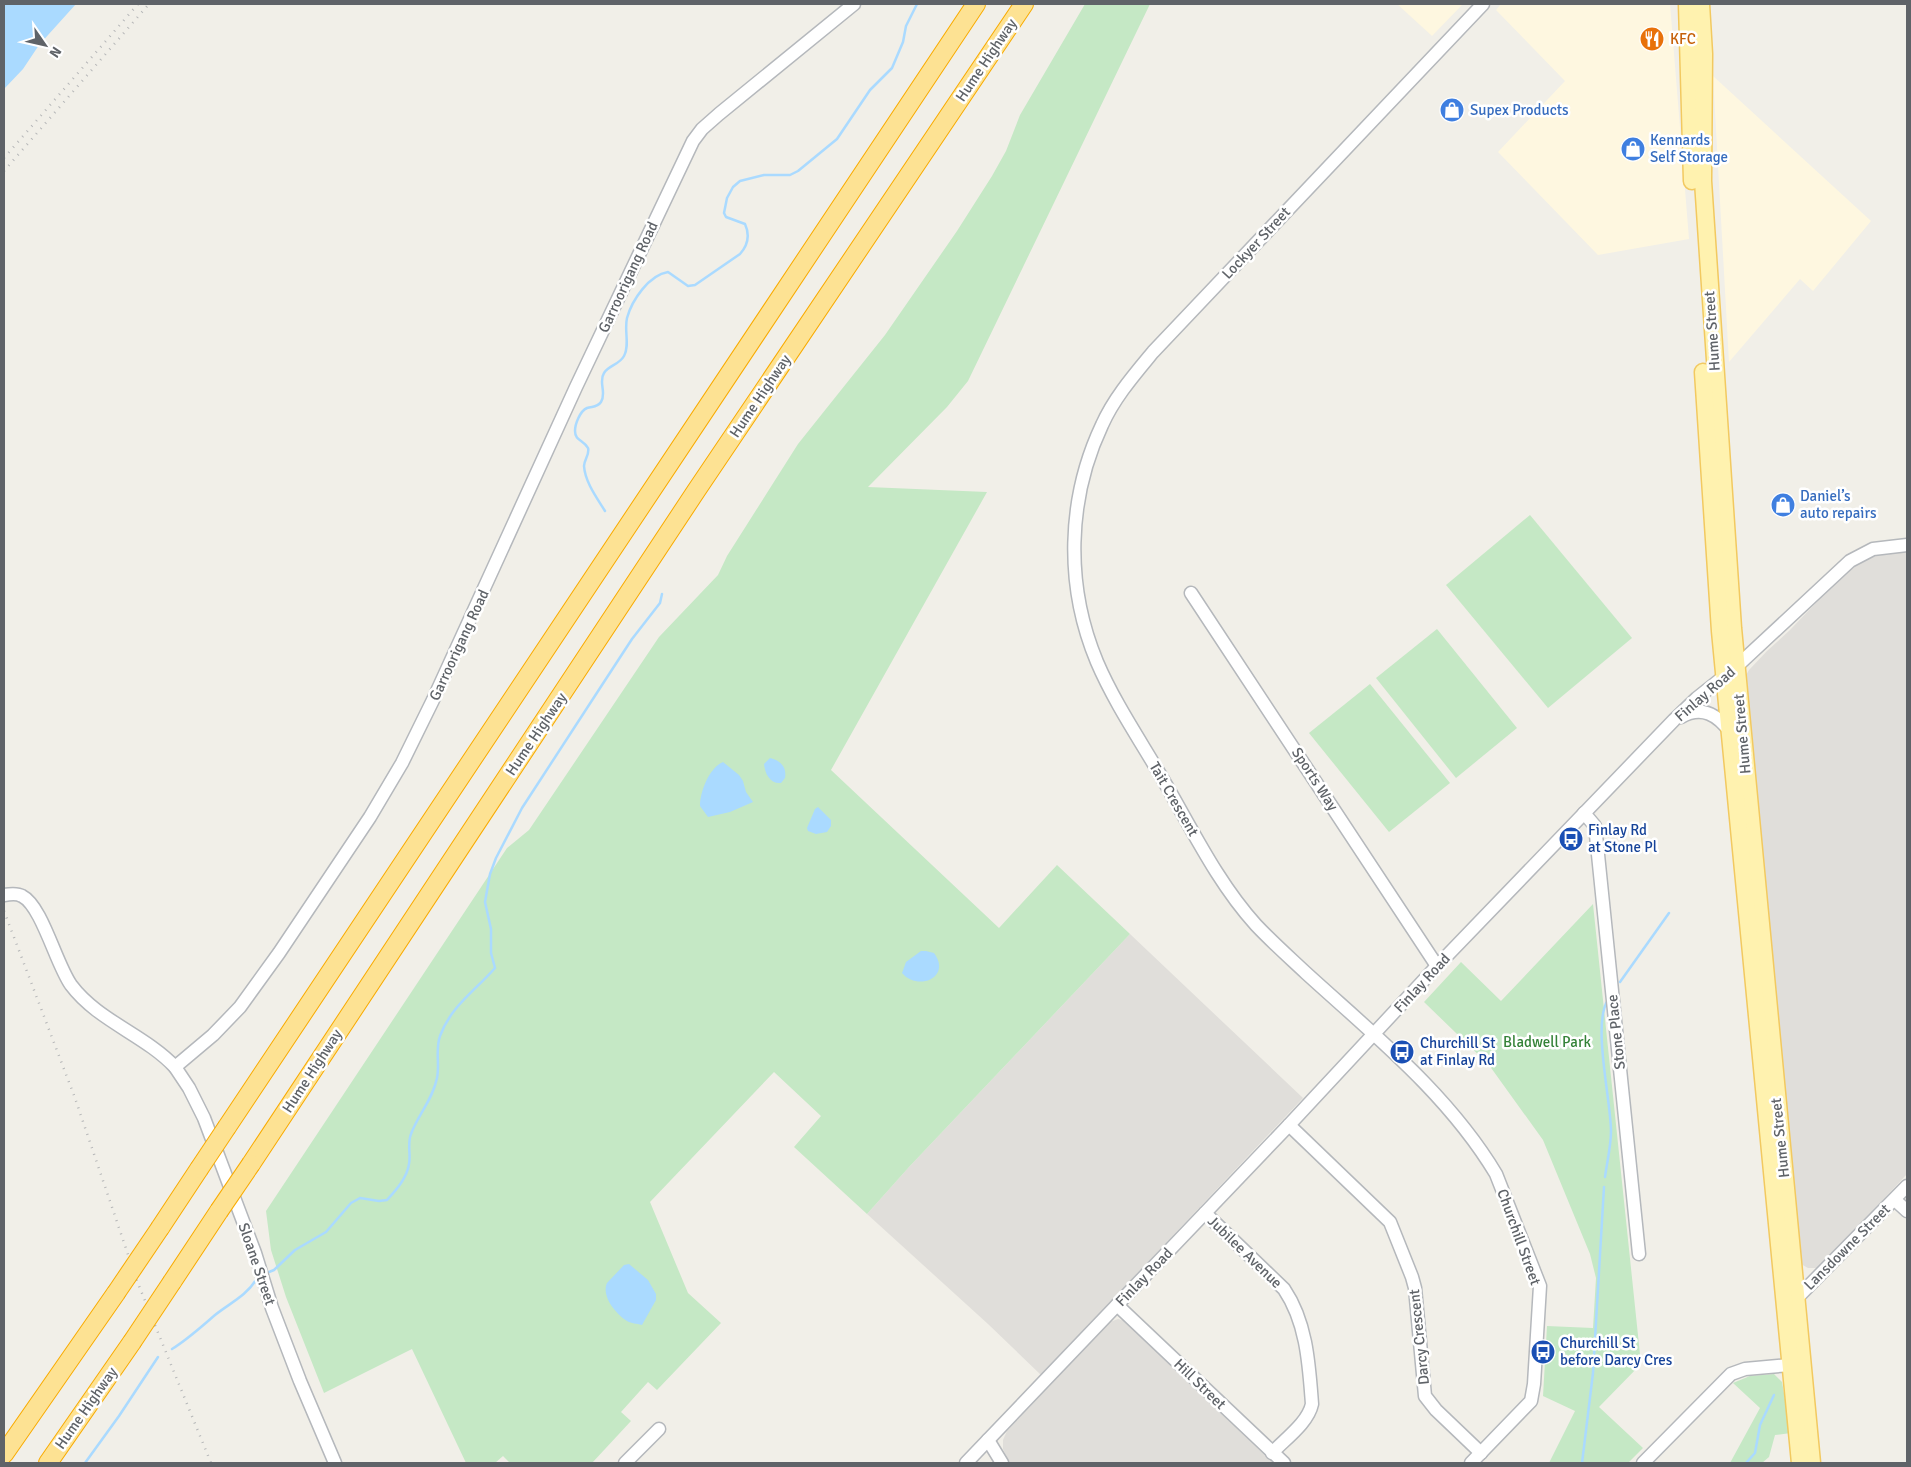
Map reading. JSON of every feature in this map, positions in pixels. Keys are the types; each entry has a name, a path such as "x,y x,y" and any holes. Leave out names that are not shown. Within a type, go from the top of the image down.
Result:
{"highway":[{"path":"4,1454 228,1127 976,4"},
{"name":"Hume Highway","path":"48,1463 132,1342 691,499 1024,4"}],"main road":[{"name":"Hume Street","path":"1687,4 1693,189 1718,602 1730,672 1730,733 1790,1300 1812,1463"},
{"name":"Hume Street","path":"1701,4 1704,54 1703,181 1730,672 1790,1300 1790,1365 1800,1463"}],"street":[{"name":"Garroorigang Road","path":"175,1067 213,1035 240,1007 279,953 370,818 402,763 692,141 710,121 854,4"},
{"name":"Lockyer Street","path":"1076,512 1083,477 1102,424 1133,376 1166,338 1483,4"},
{"name":"Tait Crescent","path":"1076,512 1074,545 1081,610 1097,662 1117,702 1218,874 1238,903 1278,946 1373,1034"},
{"name":"Finlay Road","path":"966,1463 1674,720 1697,698 1730,672 1850,561 1873,549 1907,545"},
{"name":"Sports Way","path":"1191,593 1438,966"},
{"path":"1674,720 1693,712 1709,713 1724,723 1730,733"},
{"name":"Stone Place","path":"1584,814 1595,826 1639,1254"},
{"path":"4,895 22,895 35,908 63,972 82,998 106,1017 152,1046 175,1067"},
{"name":"Churchill Street","path":"1373,1034 1444,1103 1487,1160 1496,1174 1540,1286 1533,1394 1525,1408 1471,1463"},
{"name":"Sloane Street","path":"175,1067 189,1088 204,1118 255,1253 300,1381 335,1463"},
{"name":"Darcy Crescent","path":"1289,1125 1390,1222 1415,1288 1426,1396 1436,1410 1481,1453"},
{"name":"Lansdowne Street","path":"1790,1300 1895,1200 1907,1186"},
{"path":"1895,1200 1907,1212"},
{"name":"Jubilee Avenue","path":"1205,1213 1289,1295 1305,1337 1312,1404 1310,1411 1272,1453"},
{"name":"Hill Street","path":"1117,1305 1284,1463"},
{"path":"1643,1463 1731,1374 1745,1369 1790,1365"},
{"path":"625,1463 659,1428"},
{"path":"988,1440 1002,1463"}],"shaded area":[{"path":"1397,4 1463,4 1432,36"},
{"path":"1501,4 1670,4 1689,239 1598,255 1498,152 1565,81 1496,10"},
{"path":"1713,76 1871,221 1813,291 1800,279 1729,362"},
{"path":"1907,552 1907,1174 1823,1264 1817,1268 1808,1268 1801,1264 1745,677 1767,651 1790,630 1852,565 1875,555"},
{"path":"1130,934 1303,1098 1041,1375 867,1214 909,1167"},
{"path":"1118,1319 1125,1321 1275,1463 1009,1463 1003,1449 1003,1440 1007,1431 1110,1322"}],"green space":[{"path":"1085,4 1150,4 968,381 947,407 868,487 987,492 831,770 999,928 1057,865 1130,934 909,1167 867,1214 794,1147 821,1116 774,1072 650,1202 688,1293 721,1323 657,1390 648,1382 621,1412 631,1421 592,1463 510,1463 503,1456 495,1463 466,1463 412,1349 324,1393 286,1297 271,1250 266,1211 507,848 529,830 659,637 718,575 727,556 798,444 885,335 957,231 992,176 1006,151 1020,115"},
{"path":"1530,515 1632,638 1548,708 1446,585"},
{"path":"1437,629 1517,728 1456,778 1376,678"},
{"path":"1370,684 1450,783 1389,832 1309,733"},
{"name":"Bladwell Park","path":"1593,904 1641,1364 1599,1407 1643,1448 1628,1463 1549,1463 1575,1411 1543,1396 1547,1326 1593,1328 1596,1278 1590,1254 1543,1140 1489,1065 1424,1002 1461,962 1501,1001"},
{"path":"1774,1374 1782,1382 1791,1433 1775,1435 1769,1457 1762,1463 1730,1463 1760,1408 1733,1383 1750,1376"}],"water":[{"path":"4,4 76,4 39,45 23,69 4,89"},
{"path":"770,758 777,760 784,767 785,778 781,783 774,782 767,775 764,764"},
{"path":"723,762 739,775 746,792 753,802 730,812 708,817 700,806 702,794 706,781 714,769"},
{"path":"818,807 831,820 831,826 827,832 816,834 808,831 807,828 815,809"},
{"path":"921,951 934,953 939,969 931,979 916,981 909,979 902,973 906,962"},
{"path":"629,1264 648,1280 656,1294 656,1300 642,1325 631,1323 623,1318 614,1309 606,1293 607,1283 624,1265"}],"waterway":[{"path":"605,511 587,478 584,466 588,448 576,437 575,428 582,412 601,402 603,399 602,376 626,352 627,318 637,296 654,278 668,272 688,286 695,285 740,254 747,240 745,224 726,217 724,213 727,198 733,187 740,181 764,175 790,175 798,171 837,139 870,90 892,68 903,42 906,26 917,4"},
{"path":"269,1272 274,1270 295,1250 326,1232 351,1203 360,1198 379,1201 387,1200 404,1179 409,1164 411,1134 435,1086 440,1036 457,1007 495,968 491,953 491,929 485,902 490,874 496,858 522,808 632,639 660,603 662,594"},
{"path":"1620,982 1669,913"},
{"path":"1605,1177 1611,1131 1602,1044 1602,1026 1608,1000"},
{"path":"1582,1463 1593,1373 1604,1187"},
{"path":"172,1349 243,1295 256,1280"},
{"path":"85,1463 158,1357"},
{"path":"1746,1463 1755,1453 1760,1425 1774,1395"}],"railway":[{"path":"4,158 138,4"},
{"path":"4,171 149,4"},
{"path":"4,911 75,1098 137,1281 211,1463"}],"place":[{"name":"KFC","path":"1652,39"},
{"name":"Supex Products","path":"1452,110"},
{"name":"Kennards Self Storage","path":"1633,149"},
{"name":"Daniel’s auto repairs","path":"1783,505"},
{"name":"Finlay Rd at Stone Pl","path":"1571,839"},
{"name":"Churchill St at Finlay Rd","path":"1402,1052"},
{"name":"Churchill St before Darcy Cres","path":"1543,1352"}]}
